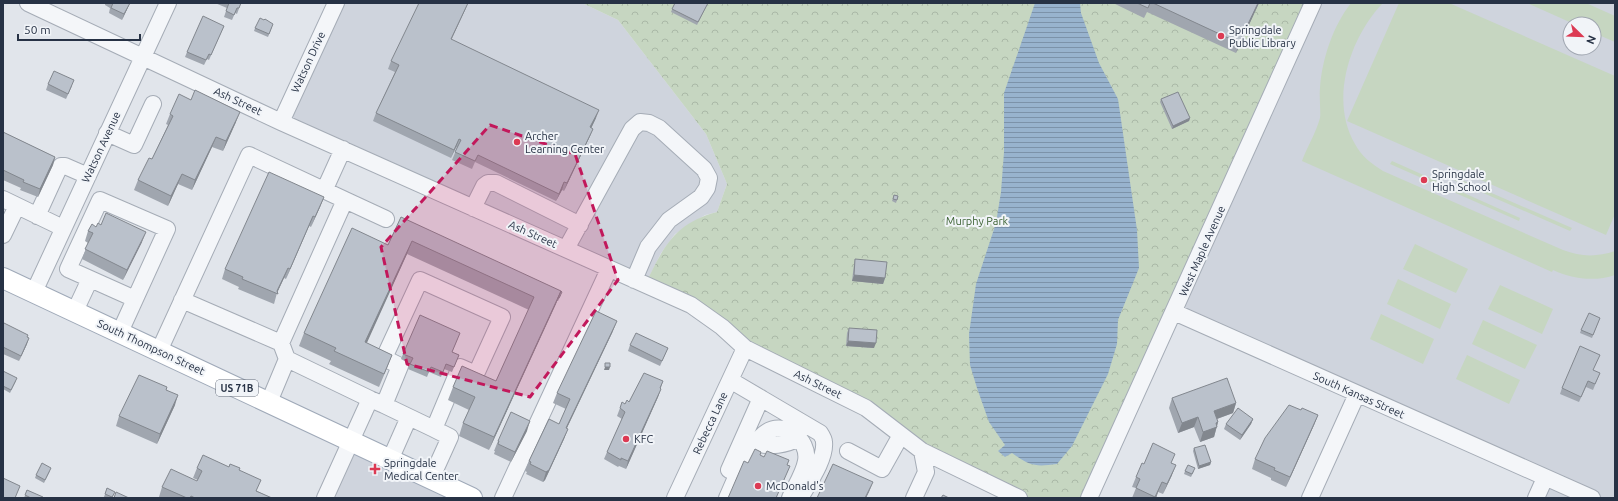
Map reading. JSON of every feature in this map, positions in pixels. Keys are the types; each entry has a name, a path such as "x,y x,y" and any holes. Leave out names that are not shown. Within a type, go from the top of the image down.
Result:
{"main road":[{"name":"South Thompson Street","path":"3,278 472,498"}],"street":[{"name":"Ash Street","path":"28,3 281,122 691,305 722,327 745,348 866,408 922,451 1019,498"},
{"name":"Watson Avenue","path":"34,292 168,3"},
{"name":"Watson Drive","path":"281,122 336,3"},
{"name":"West Maple Avenue","path":"1089,498 1313,3"},
{"path":"107,133 134,145 153,104"},
{"path":"566,249 632,129 640,122 649,123 659,128 704,169 709,178 707,188 701,197 669,220 648,247 634,280"},
{"path":"324,191 343,149"},
{"path":"159,351 249,155 386,220"},
{"path":"37,216 61,166 65,166 88,176"},
{"path":"473,208 484,186 488,183 496,183 580,225"},
{"path":"120,332 167,230 100,200 68,269 135,299"},
{"path":"281,344 345,200"},
{"path":"3,235 10,203 63,228"},
{"path":"503,498 609,269"},
{"path":"75,311 90,279"},
{"path":"325,498 351,441 400,366 384,358 420,280 502,317 476,374 460,368 434,429"},
{"path":"182,300 281,344 287,358 450,437 431,478"},
{"name":"South Kansas Street","path":"1174,312 1592,498"},
{"name":"Rebecca Lane","path":"675,498 745,348"},
{"path":"269,402 287,358"},
{"path":"730,380 820,433 824,442 824,450 816,471 800,498"},
{"path":"1310,498 1357,394"},
{"path":"716,498 761,398"},
{"path":"390,460 409,417"},
{"path":"727,498 747,457 763,435 773,428 783,428 791,431 798,438 807,453 806,462 790,498"},
{"path":"848,451 882,469 901,435"},
{"path":"914,498 926,472 922,451"},
{"path":"1536,498 1545,478"}],"highlighted area":[{"path":"490,125 575,154 618,280 530,397 407,364 381,247"}],"shaded area":[{"name":"Archer Learning Center","path":"336,3 582,3 618,20 706,134 727,184 717,212 705,215 675,234 661,253 645,285 281,122"},
{"name":"Springdale High School","path":"1313,3 1615,3 1615,498 1536,498 1545,478 1174,312"},
{"name":"Springdale Medical Center","path":"351,441 472,498 325,498"}],"green space":[{"name":"Murphy Park","path":"582,3 1313,3 1089,498 1019,498 944,463 866,408 645,285 664,249 680,230 702,217 717,212 727,184 706,134 618,20"},
{"path":"1351,3 1383,3 1371,17 1361,33 1347,70 1344,89 1344,108 1347,127 1357,148 1364,156 1383,171 1563,250 1583,255 1602,254 1615,251 1615,275 1592,279 1568,276 1553,270 1552,272 1302,161 1320,118 1321,77 1326,54 1334,32"},
{"path":"1399,3 1449,3 1562,53 1562,56 1570,56 1615,76 1615,214 1606,235 1347,121"},
{"path":"1527,3 1586,3 1615,16 1615,42 1602,36 1602,16 1562,16 1562,19"},
{"path":"1392,161 1520,218 1519,221 1390,164"},
{"path":"1441,171 1572,228 1570,231 1440,174"},
{"path":"1415,244 1468,269 1456,293 1403,269"},
{"path":"1398,279 1451,304 1440,329 1387,304"},
{"path":"1500,285 1553,309 1542,334 1488,309"},
{"path":"1381,314 1434,339 1423,364 1370,339"},
{"path":"1483,320 1537,345 1525,369 1472,344"},
{"path":"1467,355 1520,380 1509,404 1456,379"}],"water":[{"path":"1035,3 1080,3 1081,13 1099,63 1118,99 1137,230 1139,268 1118,320 1117,344 1108,374 1072,446 1057,464 1043,465 1028,463 1012,453 1005,457 998,451 1005,445 989,422 977,388 970,365 969,334 976,284 996,223 1001,192 1004,152 1004,93"}],"building":[{"path":"113,3 130,3 124,14 111,8"},
{"path":"229,3 241,3 234,15 226,11"},
{"path":"419,3 468,3 451,39 599,110 590,127 593,129 567,183 564,182 559,194 478,155 475,161 455,152 461,140 459,139 454,150 376,113 399,65 391,61"},
{"path":"675,3 708,3 698,22 672,9"},
{"path":"1137,3 1150,3 1148,8"},
{"name":"Springdale Public Library","path":"1153,3 1258,3 1239,43"},
{"path":"203,16 224,26 211,55 209,54 206,60 187,52"},
{"path":"260,18 273,24 269,34 255,28"},
{"path":"54,71 74,80 68,94 48,84"},
{"path":"195,90 240,112 226,141 216,137 195,180 182,174 171,196 138,180 149,158 152,159 173,116 170,114 179,94 191,100"},
{"path":"1178,92 1190,118 1173,126 1161,99"},
{"path":"3,132 55,157 40,189 23,182 24,180 3,170"},
{"path":"269,172 324,197 315,217 313,216 290,269 288,268 277,291 278,294 242,279 243,277 225,269"},
{"path":"894,195 898,196 897,200 893,199"},
{"path":"106,213 146,232 127,270 85,249 93,233 88,231 92,224 96,227 98,223 101,225"},
{"path":"401,217 561,291 494,437 463,423 475,397 453,387 462,366 496,381 534,297 412,241 365,342 392,355 384,374 334,351 336,348 304,333 352,228 388,245"},
{"path":"855,259 887,262 885,278 854,275"},
{"path":"596,311 617,321 566,428 568,429 549,470 546,472 530,464 531,462 529,461 549,419 559,424 570,399 557,393"},
{"path":"1589,313 1600,318 1593,335 1581,330"},
{"path":"420,315 460,333 452,352 459,355 454,367 446,364 443,372 431,367 429,372 410,364 413,358 403,354"},
{"path":"4,323 28,335 27,337 29,338 21,356 3,347"},
{"path":"849,328 877,330 876,343 848,341"},
{"path":"636,333 668,348 662,361 630,345"},
{"path":"1580,346 1600,355 1593,370 1600,373 1595,384 1588,381 1581,397 1562,388"},
{"path":"605,363 610,363 610,367 605,367"},
{"path":"3,371 17,378 11,390 3,386"},
{"name":"KFC","path":"644,373 663,381 660,388 661,389 628,461 621,458 621,460 607,452 625,412 620,408 622,402 625,404 627,400 629,402"},
{"path":"139,375 167,387 166,390 178,395 160,434 119,416"},
{"path":"1227,378 1236,403 1214,411 1218,422 1216,423 1217,427 1203,432 1198,417 1182,423 1172,398"},
{"path":"1289,405 1301,410 1302,408 1318,415 1290,477 1255,459 1265,438"},
{"path":"1238,408 1253,419 1242,435 1226,424"},
{"path":"511,412 530,421 515,452 498,444"},
{"path":"1153,443 1175,454 1171,463 1176,465 1167,484 1162,482 1155,497 1136,488 1140,479 1136,477 1142,463 1144,464"},
{"path":"1205,445 1211,462 1199,466 1194,448"},
{"name":"McDonald's","path":"755,449 761,452 760,455 764,457 767,451 789,460 787,465 790,466 776,498 728,498 744,461 748,463"},
{"path":"203,455 229,467 230,464 240,468 239,470 261,480 256,491 272,498 195,498 191,496 190,498 187,498 162,487 171,469 197,481 202,471 197,468"},
{"path":"42,463 51,468 45,480 36,475"},
{"path":"833,464 873,482 865,498 817,498"},
{"path":"1188,465 1195,468 1192,474 1185,471"},
{"path":"3,478 20,486 15,498 3,498"},
{"path":"107,488 115,492 112,497 105,494"},
{"path":"27,490 43,497 31,498 25,495"},
{"path":"116,492 129,498 114,498"},
{"path":"943,495 949,498 941,498"}],"place":[{"name":"Springdale Public Library","path":"1221,36"},
{"name":"Archer Learning Center","path":"517,142"},
{"name":"Springdale High School","path":"1424,180"},
{"name":"KFC","path":"626,439"},
{"name":"Springdale Medical Center","path":"375,469"},
{"name":"McDonald's","path":"758,486"}]}
